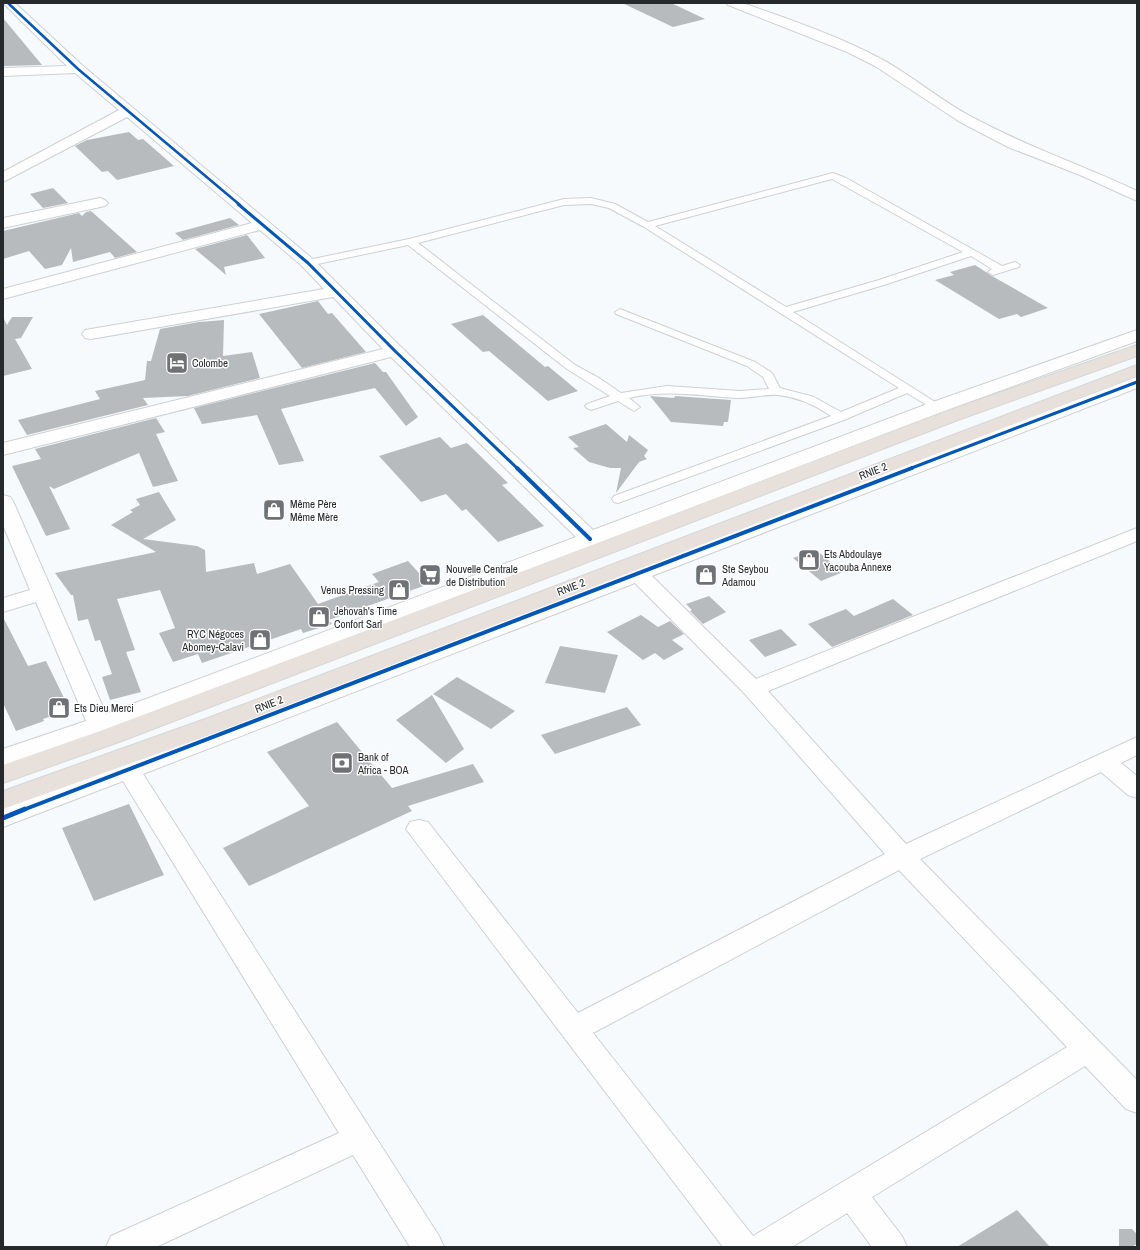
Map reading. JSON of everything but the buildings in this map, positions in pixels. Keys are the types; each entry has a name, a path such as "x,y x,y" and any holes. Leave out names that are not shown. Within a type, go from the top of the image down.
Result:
{"highway":[{"name":"RNIE 2","path":"3,774 126,730 951,416 1137,350"},
{"name":"RNIE 2","path":"3,800 216,724 1137,370"}],"street":[{"path":"8,3 78,69 308,263 395,351 590,539"},
{"path":"732,3 777,19 851,49 879,63 965,119 1006,140 1085,172 1137,197"},
{"path":"3,72 78,69"},
{"path":"3,178 128,111"},
{"path":"3,223 100,203"},
{"path":"3,294 263,225"},
{"path":"91,334 336,292"},
{"path":"3,758 99,725 937,407 1137,335"},
{"path":"3,449 395,351"},
{"path":"3,818 1137,382"},
{"path":"4,506 99,725"},
{"path":"753,689 1137,534"},
{"path":"638,574 753,689 902,857 1137,1100"},
{"path":"3,605 43,593"},
{"path":"574,1029 902,857 1137,745"},
{"path":"1104,762 1137,789"},
{"path":"128,770 428,1247"},
{"path":"419,829 742,1247"},
{"path":"764,1247 1088,1049"},
{"path":"122,1247 359,1138"},
{"path":"851,1194 891,1247"}],"lane":[{"path":"648,225 824,177 833,176 843,180 971,253 996,271 1015,265"},
{"path":"308,263 410,242 564,202 591,201 612,206 648,225 937,407"},
{"path":"410,242 571,367 634,407"},
{"path":"785,311 971,253"},
{"path":"620,312 757,367 768,375 776,391"},
{"path":"591,406 618,396 655,390 677,389 753,396 776,391 807,397 820,403 840,417"},
{"path":"618,499 840,417 908,390"}],"cycle path":[{"path":"8,3 78,69 308,263 395,351 590,539"},
{"path":"3,818 1137,382"}],"place":[{"name":"Colombe","path":"177,363"},
{"name":"Même Père Même Mère","path":"274,510"},
{"name":"Ets Abdoulaye Yacouba Annexe","path":"809,560"},
{"name":"Nouvelle Centrale de Distribution","path":"430,575"},
{"name":"Ste Seybou Adamou","path":"706,575"},
{"name":"Venus Pressing","path":"399,590"},
{"name":"Jehovah's Time Confort Sarl","path":"319,617"},
{"name":"RYC Négoces Abomey-Calavi","path":"260,640"},
{"name":"Ets Dieu Merci","path":"59,708"},
{"name":"Bank of Africa - BOA","path":"342,763"}]}
